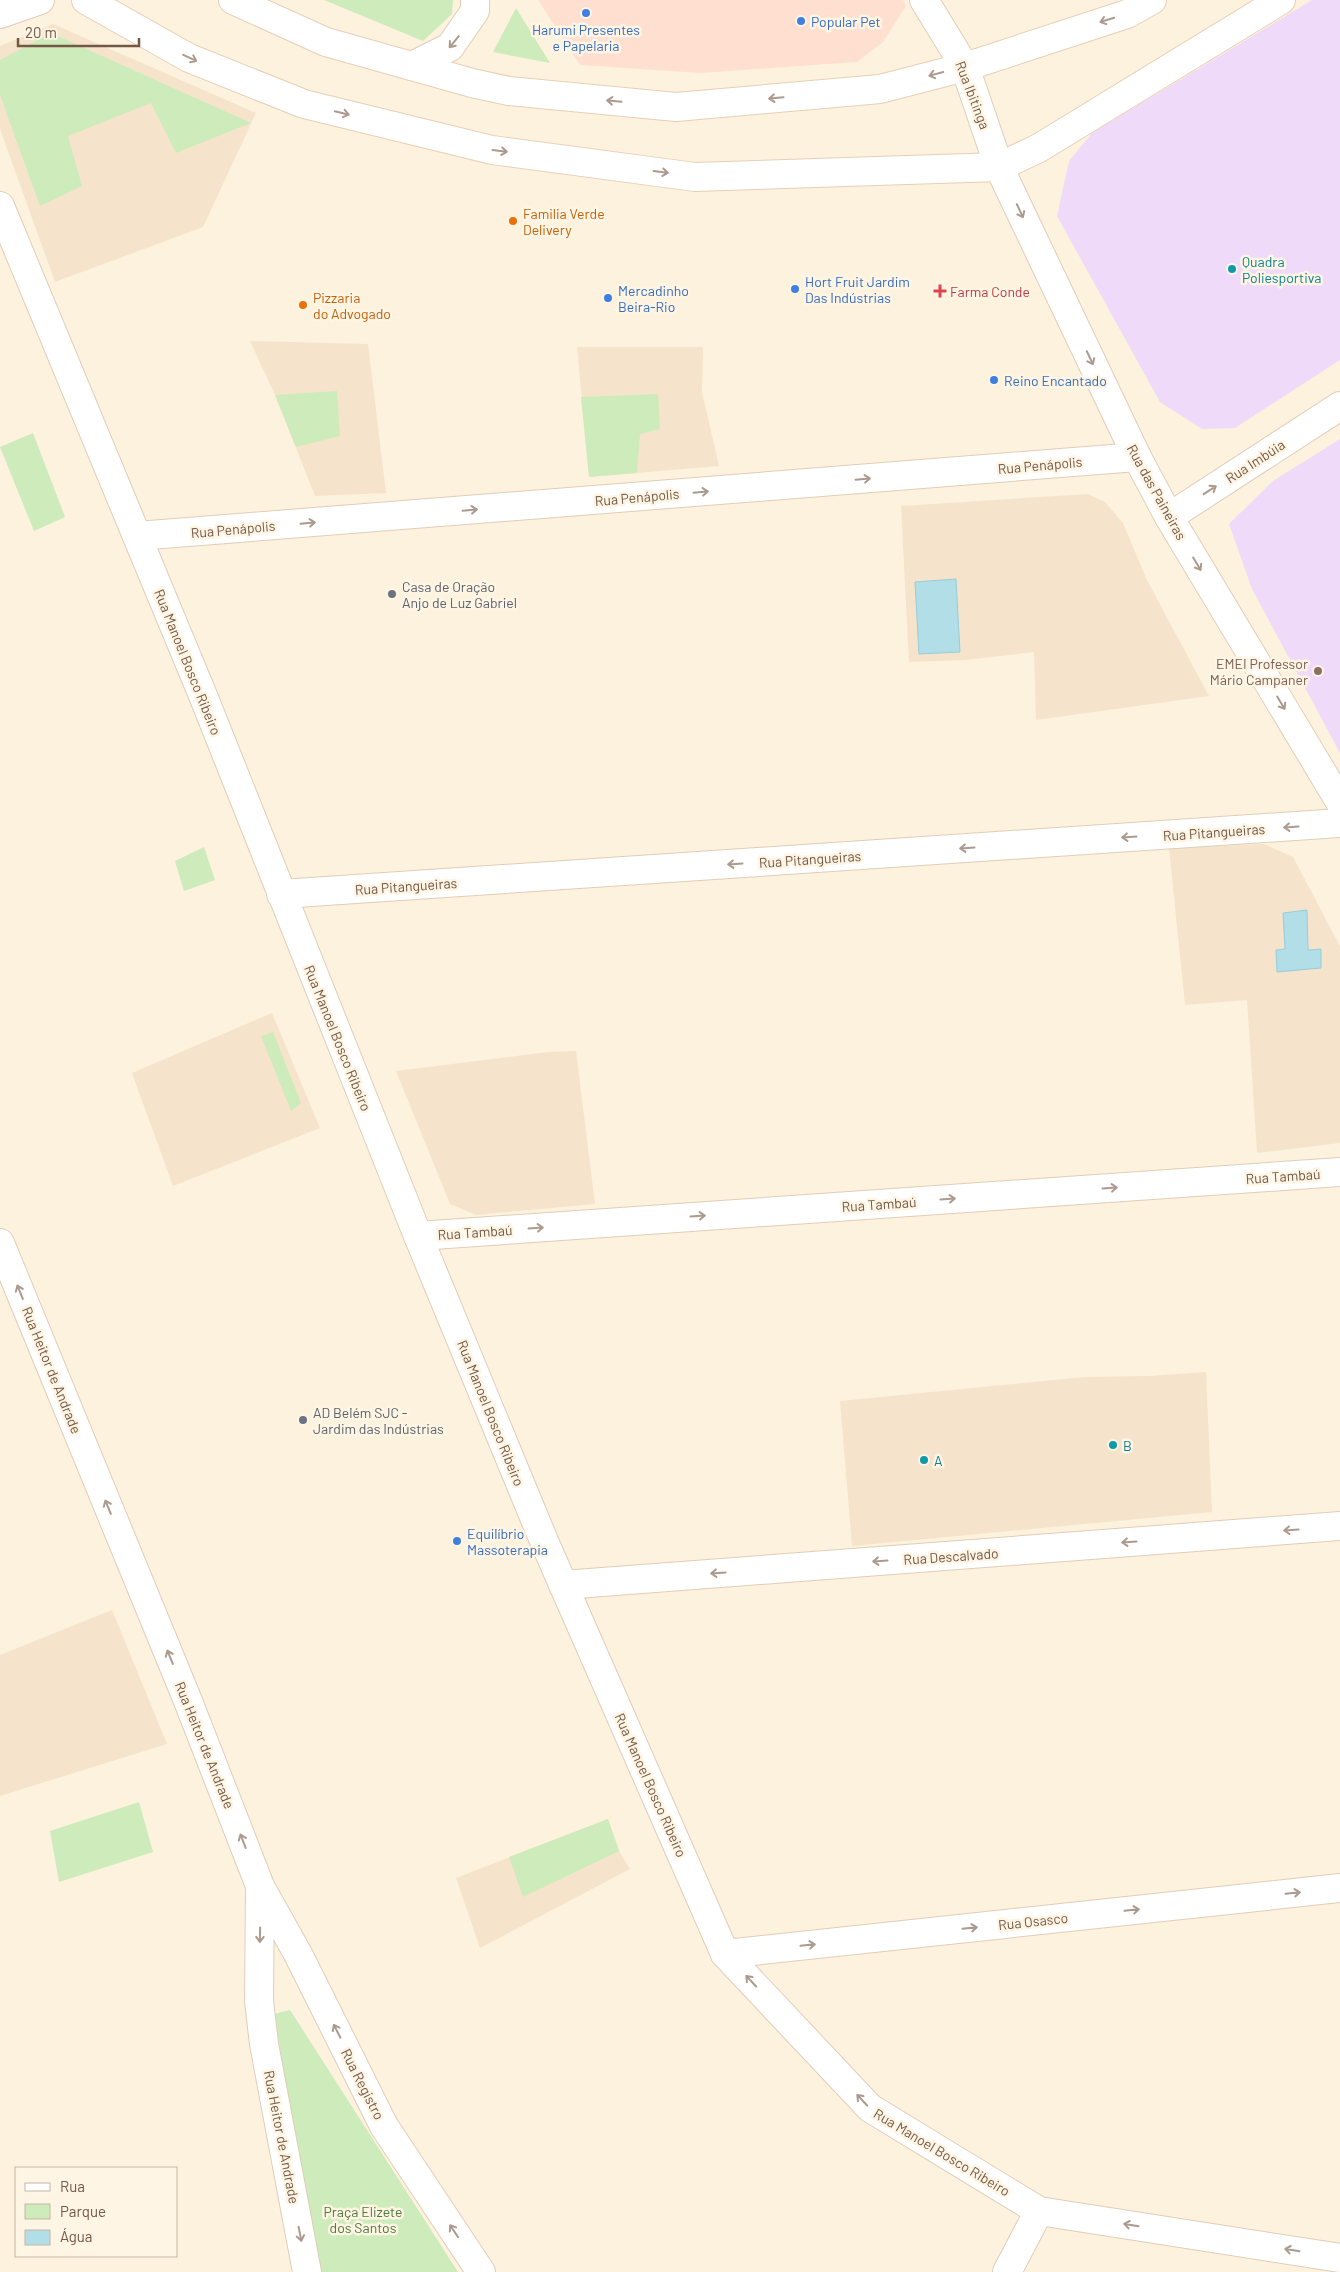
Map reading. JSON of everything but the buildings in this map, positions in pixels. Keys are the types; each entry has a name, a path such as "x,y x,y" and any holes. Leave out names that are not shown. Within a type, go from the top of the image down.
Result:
{"street":[{"path":"0,14 40,0"},
{"path":"86,0 189,58 304,104 492,150 695,177 999,167 1038,148 1281,0"},
{"path":"233,0 326,42 509,91 676,107 880,89 965,67 1127,14 1152,0"},
{"path":"412,66 450,47 475,11 475,0"},
{"name":"Rua Ibitinga","path":"924,0 965,67 999,167"},
{"name":"Rua das Paineiras","path":"999,167 1136,457 1169,517 1340,802"},
{"name":"Rua Manoel Bosco Ribeiro","path":"0,206 204,698 418,1236 563,1585 725,1954 870,2108 1039,2211 1340,2258"},
{"name":"Rua Imbúia","path":"1169,517 1340,406"},
{"name":"Rua Penápolis","path":"137,536 1136,457"},
{"name":"Rua Pitangueiras","path":"281,894 1340,823"},
{"name":"Rua Tambaú","path":"418,1236 1340,1172"},
{"name":"Rua Heitor de Andrade","path":"0,1243 188,1700 260,1886 259,2002 264,2044 307,2272"},
{"name":"Rua Descalvado","path":"563,1585 1340,1526"},
{"name":"Rua Registro","path":"260,1886 298,1954 384,2126 481,2272"},
{"name":"Rua Osasco","path":"725,1954 1340,1888"},
{"path":"1006,2272 1039,2211"}],"shaded area":[{"path":"538,0 903,0 906,6 883,42 857,62 701,73 580,65"},
{"path":"1312,0 1340,0 1340,360 1235,428 1202,429 1160,402 1057,216 1069,161 1092,133"},
{"path":"53,24 256,113 203,227 55,282 0,129 0,46"},
{"path":"250,341 368,344 386,493 315,496 275,395"},
{"path":"577,347 703,347 702,392 719,466 589,477"},
{"name":"EMEI Professor Mário Campaner","path":"1340,439 1340,753 1252,589 1229,524 1273,481"},
{"path":"1088,494 1105,502 1123,523 1147,580 1209,696 1036,720 1034,652 966,660 909,662 901,506"},
{"path":"1264,844 1293,857 1340,946 1340,1143 1257,1153 1247,1000 1185,1005 1169,848"},
{"path":"272,1013 320,1128 173,1186 132,1073"},
{"path":"576,1051 595,1204 476,1215 450,1204 396,1071 549,1052"},
{"path":"1206,1372 1212,1512 852,1546 840,1401 1084,1377 1148,1376"},
{"path":"112,1610 167,1744 0,1796 0,1655"},
{"path":"608,1819 619,1851 630,1869 480,1948 456,1878"}],"green space":[{"path":"324,0 453,0 452,14 423,41"},
{"path":"516,8 550,63 493,52"},
{"path":"51,33 251,123 176,153 151,103 68,136 82,186 40,206 0,95 0,60"},
{"path":"337,391 340,436 296,447 275,395"},
{"path":"658,394 660,429 640,434 637,473 589,477 581,397"},
{"path":"33,433 65,517 34,531 0,447"},
{"path":"204,847 215,880 184,891 175,861"},
{"path":"273,1032 301,1103 291,1111 261,1036"},
{"path":"139,1802 153,1852 59,1882 50,1831"},
{"path":"608,1819 619,1851 523,1897 509,1857"},
{"name":"Praça Elizete dos Santos","path":"290,2010 458,2272 319,2272 274,2014"}],"water":[{"path":"956,579 960,652 919,654 915,582"},
{"path":"1307,910 1308,950 1321,949 1321,968 1277,972 1276,950 1285,949 1283,913"}],"place":[{"name":"Harumi Presentes e Papelaria","path":"586,13"},
{"name":"Popular Pet","path":"801,21"},
{"name":"Familia Verde Delivery","path":"513,221"},
{"name":"Quadra Poliesportiva","path":"1232,269"},
{"name":"Hort Fruit Jardim Das Indústrias","path":"795,289"},
{"name":"Farma Conde","path":"940,291"},
{"name":"Mercadinho Beira-Rio","path":"608,298"},
{"name":"Pizzaria do Advogado","path":"303,305"},
{"name":"Reino Encantado","path":"994,380"},
{"name":"Casa de Oração Anjo de Luz Gabriel","path":"392,594"},
{"name":"EMEI Professor Mário Campaner","path":"1318,671"},
{"name":"AD Belém SJC - Jardim das Indústrias","path":"303,1420"},
{"name":"B","path":"1113,1445"},
{"name":"A","path":"924,1460"},
{"name":"Equilíbrio Massoterapia","path":"457,1541"}]}
